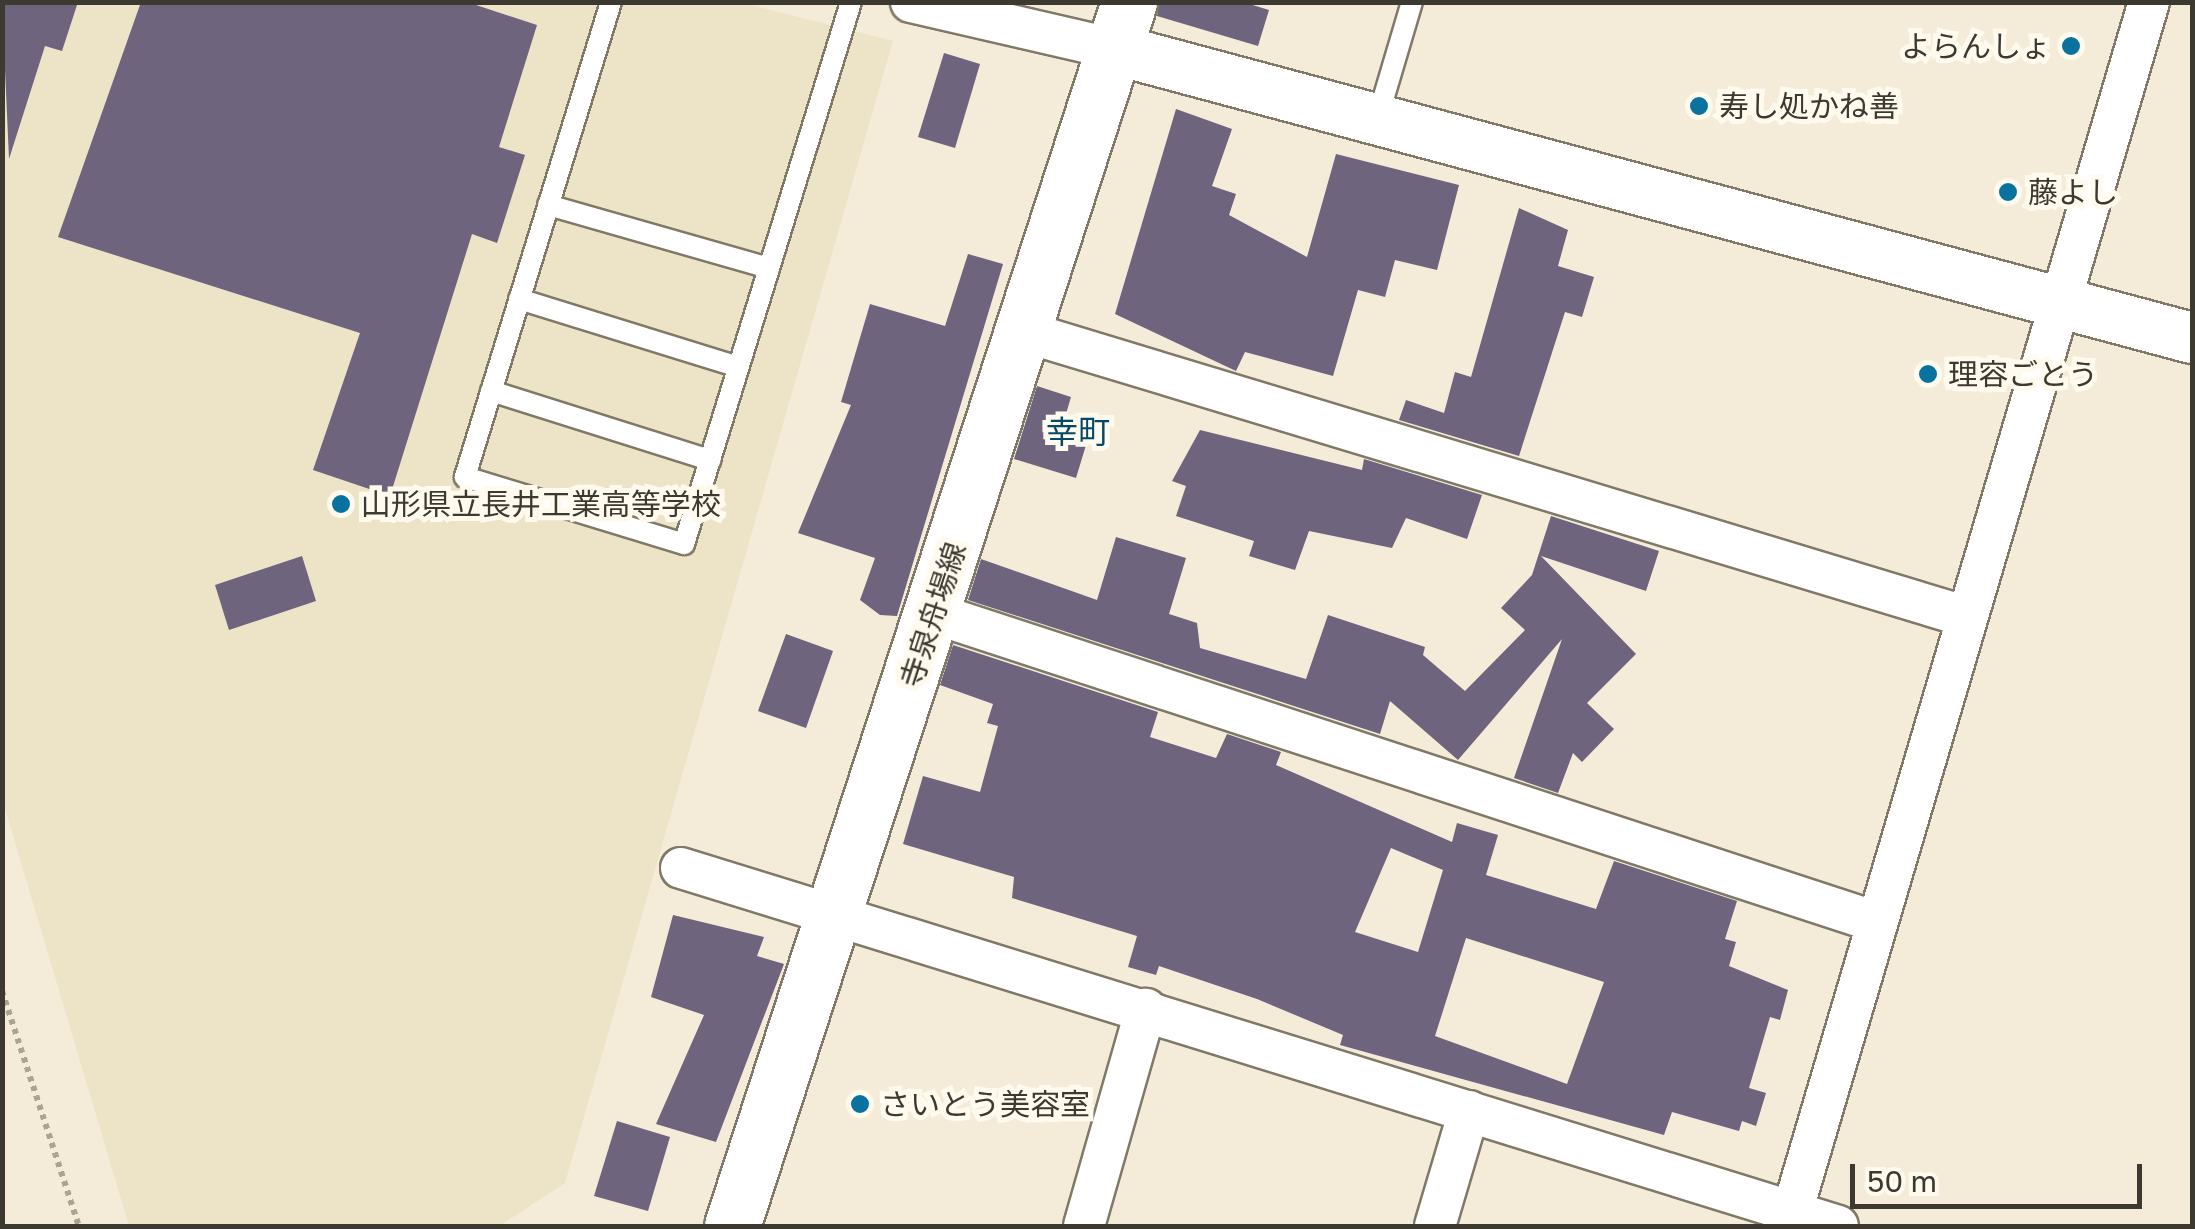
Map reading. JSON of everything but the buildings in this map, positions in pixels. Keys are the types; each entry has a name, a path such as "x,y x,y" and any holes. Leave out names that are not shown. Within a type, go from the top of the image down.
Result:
{"main road":[{"name":"寺泉舟場線","path":"732,1226 838,914 1121,26"}],"street":[{"path":"911,2 1121,26 1377,121 2192,338"},
{"path":"1790,1220 2056,301 2149,2"},
{"path":"1022,331 1964,616"},
{"path":"934,613 1876,922"},
{"path":"682,868 1469,1111 1790,1220 1838,1226"},
{"path":"1084,1226 1146,1009"},
{"path":"1435,1226 1469,1111"}],"lane":[{"path":"610,2 464,477 684,544 851,2"},
{"path":"1377,121 1412,2"},
{"path":"548,205 769,268"},
{"path":"519,299 738,367"},
{"path":"491,391 710,460"}],"path":[{"path":"2,991 80,1226"}],"shaded area":[{"name":"山形県立長井工業高等学校","path":"2,3 743,3 893,41 565,1183 499,1226 129,1226 3,802"}],"place":[{"name":"よらんしょ","path":"2071,46"},
{"name":"寿し処かね善","path":"1699,106"},
{"name":"藤よし","path":"2008,192"},
{"name":"理容ごとう","path":"1928,374"},
{"name":"山形県立長井工業高等学校","path":"341,504"},
{"name":"さいとう美容室","path":"860,1104"}],"district":[{"name":"幸町","path":"1078,431"}]}
